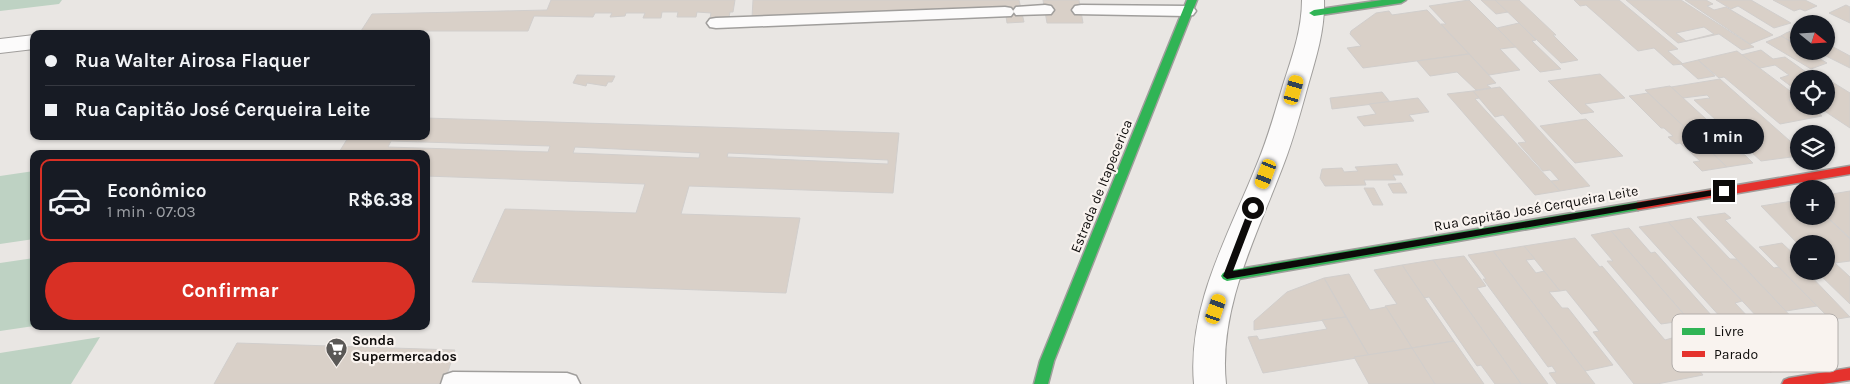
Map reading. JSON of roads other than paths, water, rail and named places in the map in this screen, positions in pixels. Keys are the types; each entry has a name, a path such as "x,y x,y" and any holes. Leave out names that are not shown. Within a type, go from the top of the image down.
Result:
{"street":[{"path":"1210,384 1208,346 1216,309 1280,140 1314,7 1401,0"},
{"name":"Estrada de Itapecerica","path":"1041,384 1050,352 1190,6"},
{"path":"0,46 30,42"},
{"name":"Rua Capitão José Cerqueira Leite","path":"1227,276 1850,170"},
{"path":"1789,384 1850,374"}],"lane":[{"path":"1081,10 1190,6"},
{"path":"716,23 1045,10"},
{"path":"453,383 567,384"}],"place":[{"name":"Sonda Supermercados","path":"336,367"}]}
